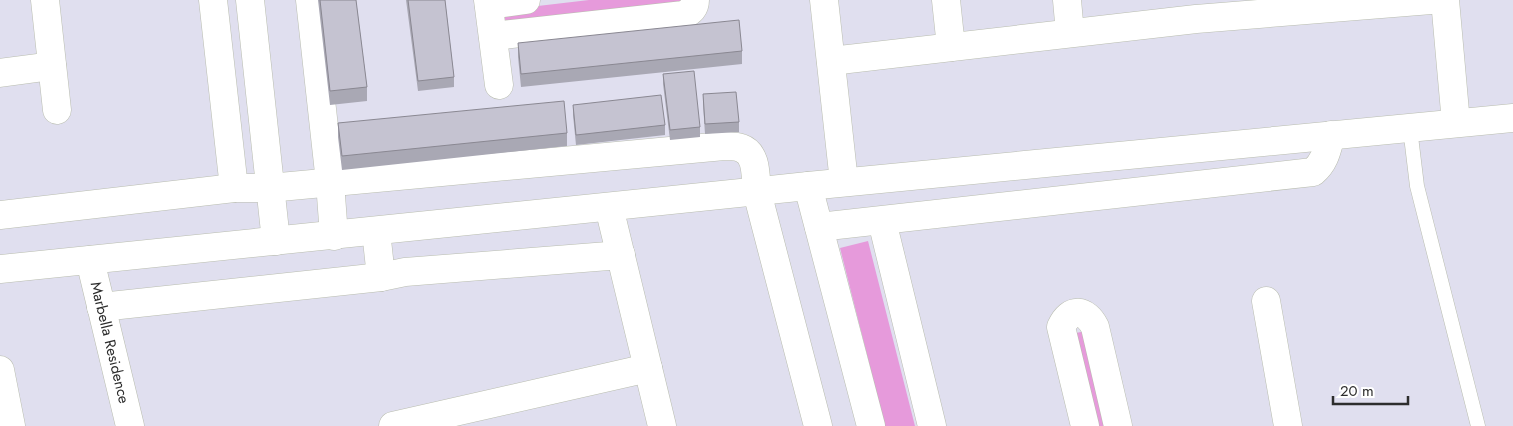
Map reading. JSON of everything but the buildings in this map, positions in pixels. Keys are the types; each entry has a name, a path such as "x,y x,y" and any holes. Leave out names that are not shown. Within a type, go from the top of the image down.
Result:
{"street":[{"path":"45,0 57,110"},
{"path":"213,0 234,188"},
{"path":"250,0 276,241"},
{"path":"310,0 334,236"},
{"path":"499,85 488,2 526,0"},
{"path":"493,36 684,15 693,9 695,0"},
{"path":"824,0 844,182"},
{"path":"946,0 951,47"},
{"path":"1066,0 1070,34"},
{"path":"831,61 1070,34 1195,10 1431,0"},
{"path":"1445,0 1456,123"},
{"path":"0,73 52,66"},
{"path":"0,269 844,182 1513,118"},
{"path":"819,227 1313,172 1325,159 1331,135"},
{"path":"0,215 234,188 269,188 724,146 742,148 754,160 757,192 818,426"},
{"path":"808,186 871,426"},
{"path":"609,207 662,426"},
{"path":"882,221 932,426"},
{"path":"376,231 381,276"},
{"path":"101,307 405,272 620,255"},
{"name":"Marbella Residence","path":"90,260 130,426"},
{"path":"1266,302 1288,426"},
{"path":"1085,426 1061,327 1070,315 1077,313 1084,313 1091,319 1095,327 1118,426"},
{"path":"406,425 648,368"},
{"path":"0,370 11,426"}],"lane":[{"path":"1410,128 1417,186 1478,426"}],"shaded area":[{"path":"589,0 686,0 686,7 506,27 504,10"},
{"path":"868,241 915,426 885,426 840,248"},
{"path":"1085,331 1108,426 1094,426 1072,334"}]}
